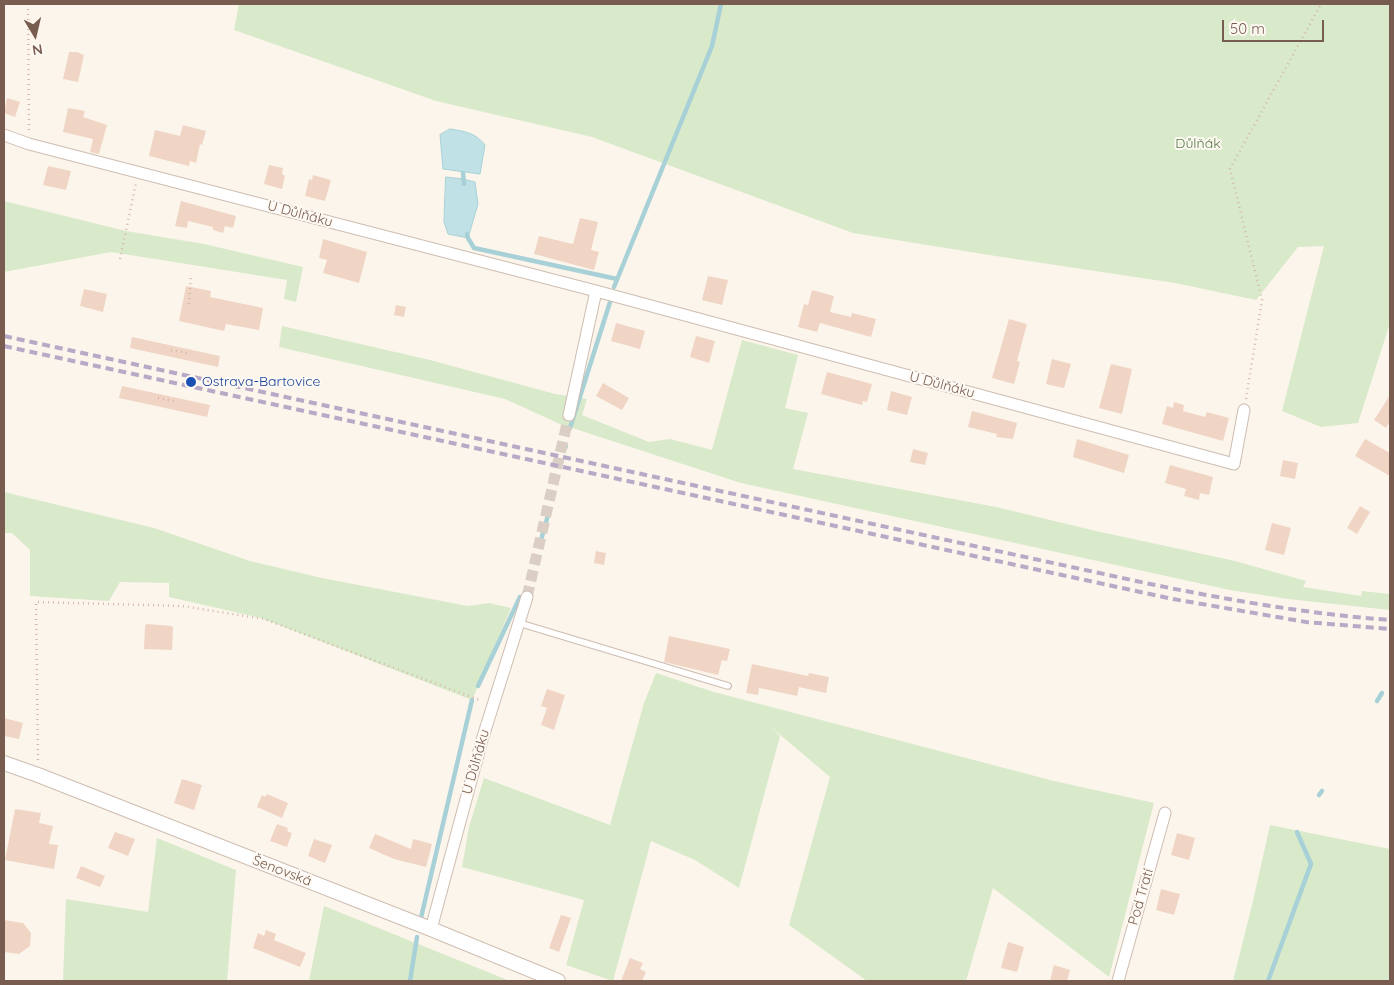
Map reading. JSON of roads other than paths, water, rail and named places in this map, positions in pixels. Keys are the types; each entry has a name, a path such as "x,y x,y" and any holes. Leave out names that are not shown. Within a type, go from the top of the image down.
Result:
{"street":[{"name":"U Důlňáku","path":"4,135 29,144 596,291 1234,464 1244,410"},
{"path":"569,415 596,291"},
{"name":"U Důlňáku","path":"431,929 492,706 527,597"},
{"name":"Šenovská","path":"4,763 431,929 558,981"},
{"name":"Pod Tratí","path":"1118,981 1165,813"}],"lane":[{"path":"518,623 728,686"}],"water":[{"path":"450,129 474,135 485,145 480,174 443,169 440,135"},
{"path":"446,177 475,182 478,204 468,238 448,234 444,222"}],"waterway":[{"path":"614,287 712,46 721,4"},
{"path":"463,173 464,184"},
{"path":"467,234 474,248 617,279"},
{"path":"570,428 611,299"},
{"path":"541,540 548,515"},
{"path":"478,686 520,597"},
{"path":"1377,701 1382,693"},
{"path":"420,922 472,700"},
{"path":"1319,795 1322,791"},
{"path":"1268,981 1311,864 1297,832"},
{"path":"410,981 417,937"}],"tunnel":[{"path":"527,597 569,415"}],"railway":[{"path":"4,336 1150,584 1269,606 1390,620"},
{"path":"4,346 1173,599 1306,622 1390,629"}],"place":[{"name":"Ostrava-Bartovice","path":"191,382"}],"park label":[{"name":"Důlňák","path":"1198,144"}]}
